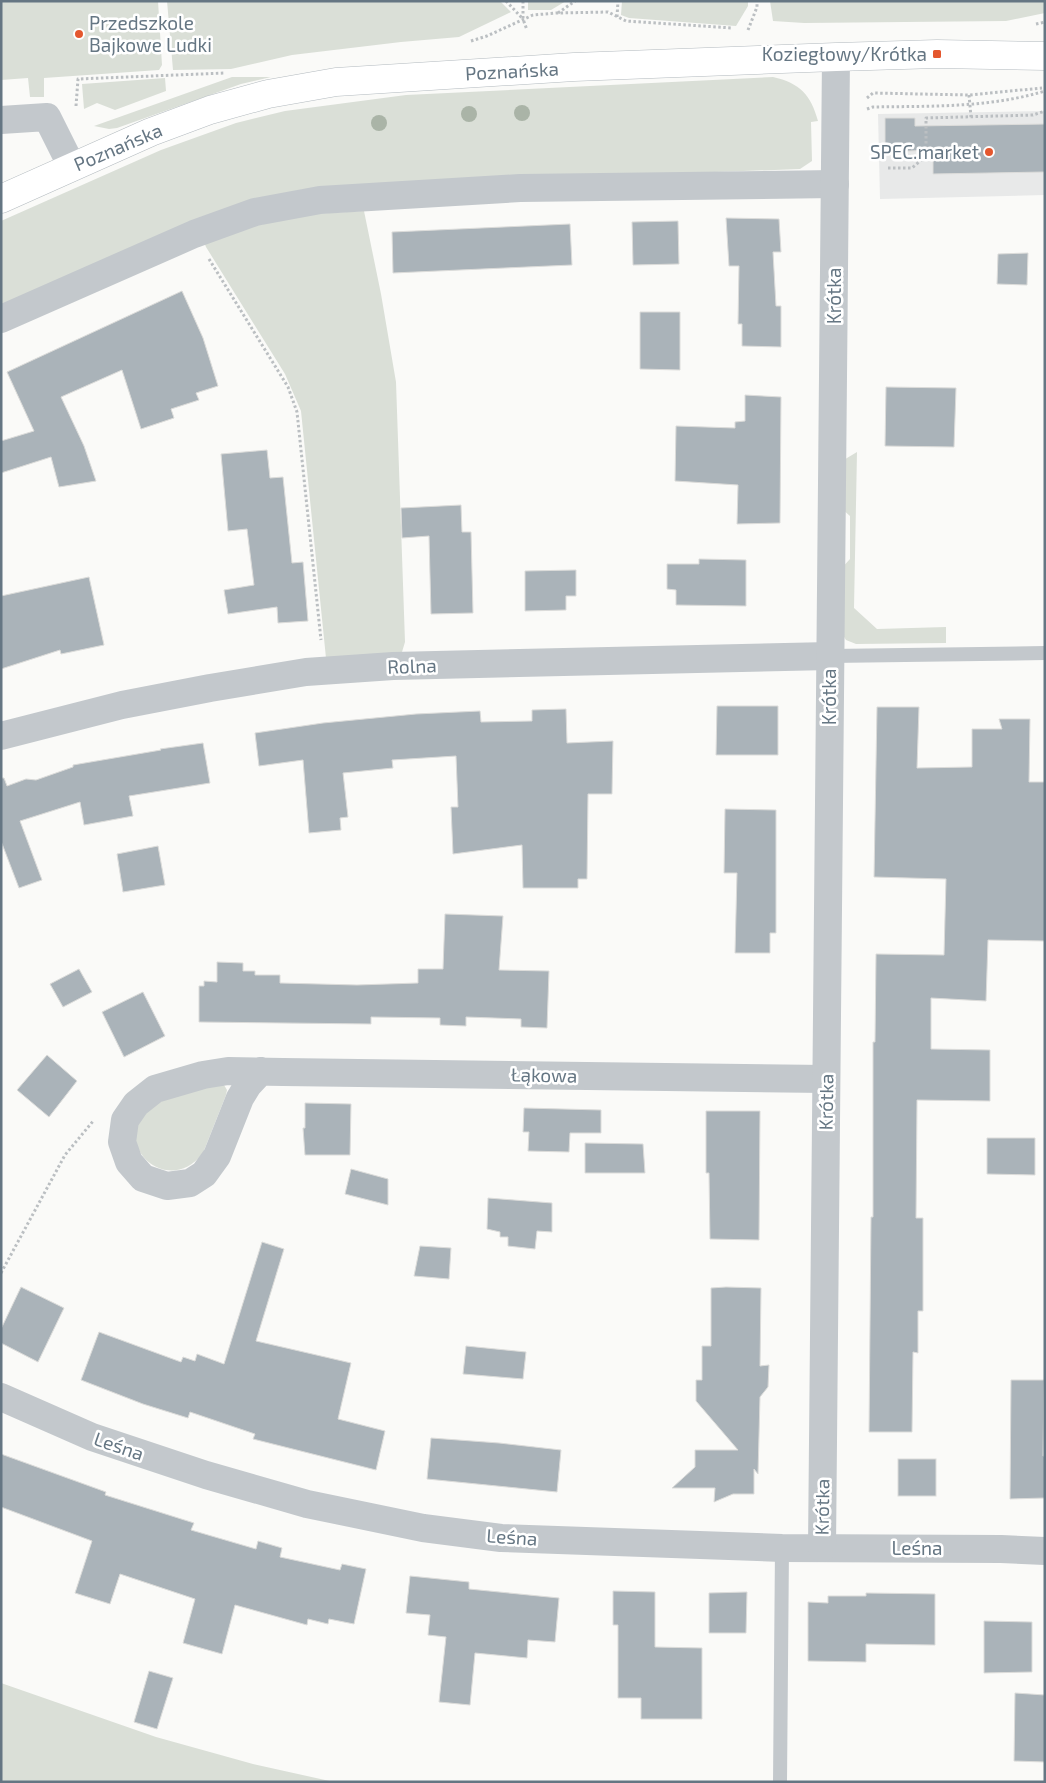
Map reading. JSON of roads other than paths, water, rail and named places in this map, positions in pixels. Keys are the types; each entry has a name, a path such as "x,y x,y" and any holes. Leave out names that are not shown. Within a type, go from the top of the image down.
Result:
{"street":[{"name":"Poznańska","path":"1,199 152,132 210,110 268,94 336,82 546,69 836,57 937,54 1045,56"},
{"name":"Krótka","path":"822,1548 835,184 843,117 836,57"},
{"path":"1,120 47,117 72,167"},
{"path":"1,319 194,234 254,212 320,200 520,188 835,184"},
{"name":"Rolna","path":"1,736 122,704 306,672 393,666 830,656"},
{"name":"Łąkowa","path":"261,1072 248,1085 240,1098 217,1156 204,1174 190,1183 167,1186 143,1178 129,1162 122,1142 125,1120 136,1104 155,1089 203,1075 228,1071 826,1079"},
{"name":"Leśna","path":"1,1397 92,1437 206,1475 308,1504 423,1528 502,1538 782,1548 1001,1549 1045,1552"}],"lane":[{"name":"Krótka","path":"830,656 1045,653"},
{"path":"780,1782 782,1548"}],"place":[{"name":"Przedszkole Bajkowe Ludki","path":"79,34"},
{"name":"Koziegłowy/Krótka","path":"937,54"},
{"name":"SPEC.market","path":"989,152"}]}
